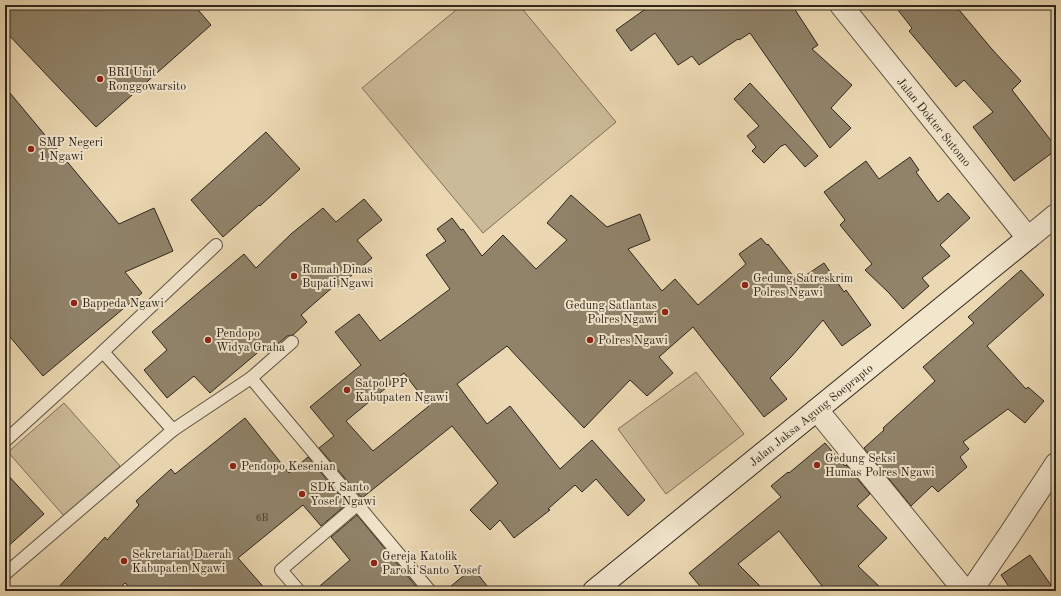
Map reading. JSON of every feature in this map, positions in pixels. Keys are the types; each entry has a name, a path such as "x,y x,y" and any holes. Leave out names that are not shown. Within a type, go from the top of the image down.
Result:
{"street":[{"name":"Jalan Dokter Sutomo","path":"841,5 1028,238"},
{"name":"Jalan Jaksa Agung Soeprapto","path":"594,591 1056,215"},
{"path":"817,410 975,589 1056,464"}],"lane":[{"path":"5,441 103,352 216,245"},
{"path":"5,574 173,430 250,378 292,342"},
{"path":"103,352 173,430"},
{"path":"250,378 430,591"},
{"path":"299,591 281,570 357,505"}],"shaded area":[{"path":"462,5 519,5 616,122 483,233 362,88"},
{"path":"696,372 744,434 666,494 618,429"},
{"path":"64,403 120,466 64,516 8,452"}],"building":[{"name":"BRI Unit Ronggowarsito","path":"5,5 194,5 211,25 96,127 5,31"},
{"path":"651,5 792,5 818,45 812,49 852,85 831,108 851,128 830,148 750,33 739,40 738,39 699,65 692,56 678,65 655,33 631,51 616,30"},
{"path":"894,5 955,5 1021,81 1012,90 1056,147 1056,150 1014,181 973,127 993,112 964,80 956,87 909,31 912,28"},
{"path":"750,83 818,156 805,167 785,144 781,146 764,163 752,151 756,147 747,136 759,126 734,99"},
{"path":"5,87 119,224 154,208 173,251 125,272 142,293 43,376 5,331"},
{"path":"266,132 300,169 260,206 259,205 223,237 191,200"},
{"path":"910,157 919,170 916,172 938,202 948,193 970,218 940,245 950,256 922,278 929,286 903,309 865,270 872,264 840,225 845,220 824,192 866,161 879,179"},
{"path":"571,195 607,227 640,214 650,240 628,249 662,291 675,279 698,305 746,264 739,254 761,238 767,245 768,244 797,281 824,263 844,292 846,290 871,325 842,346 823,320 792,356 770,378 787,399 764,417 693,327 659,357 673,373 647,396 630,380 584,428 507,346 457,384 487,424 510,406 560,469 592,440 645,500 628,516 596,479 582,492 575,485 548,509 550,510 514,538 500,520 490,530 470,510 498,483 452,426 362,498 319,448 334,436 310,407 361,365 335,332 359,314 380,341 450,289 426,255 446,241 437,229 452,218 461,230 463,229 482,256 503,235 536,269 567,240 547,223","holes":["404,373 429,406 373,451 346,421"]},
{"path":"364,199 382,220 357,240 372,258 337,288 334,286 301,315 307,322 293,335 287,336 268,353 263,348 210,393 194,376 167,398 144,370 167,350 152,332 244,254 256,268 291,234 323,208 336,222"},
{"path":"1021,270 1044,295 987,346 1026,389 1028,387 1044,401 1025,423 1008,409 963,442 969,449 960,457 967,467 938,492 932,486 911,506 864,448 884,430 883,428 935,381 923,367 974,323 968,317"},
{"path":"245,418 289,473 308,457 347,504 321,526 303,505 238,558 267,591 134,591 125,583 117,591 55,591 105,537 107,540 139,505 136,501 171,469 175,474"},
{"path":"825,443 870,494 857,506 887,538 858,566 884,591 826,591 779,531 738,564 765,591 704,591 689,573 781,497 771,486"},
{"path":"5,472 44,514 5,549"},
{"name":"Gereja Katolik Paroki Santo Yosef","path":"357,515 420,591 314,591 350,560 331,537"},
{"path":"1030,555 1055,591 1012,591 1001,575"},
{"path":"473,568 491,591 445,591"}],"place":[{"name":"BRI Unit Ronggowarsito","path":"100,79"},
{"name":"SMP Negeri 1 Ngawi","path":"31,149"},
{"name":"Rumah Dinas Bupati Ngawi","path":"294,276"},
{"name":"Gedung Satreskrim Polres Ngawi","path":"745,285"},
{"name":"Bappeda Ngawi","path":"74,303"},
{"name":"Gedung Satlantas Polres Ngawi","path":"665,312"},
{"name":"Pendopo Widya Graha","path":"208,340"},
{"name":"Polres Ngawi","path":"590,340"},
{"name":"Satpol PP Kabupaten Ngawi","path":"347,390"},
{"name":"Gedung Seksi Humas Polres Ngawi","path":"817,465"},
{"name":"Pendopo Kesenian","path":"233,466"},
{"name":"SDK Santo Yosef Ngawi","path":"302,494"},
{"name":"Sekretariat Daerah Kabupaten Ngawi","path":"124,561"},
{"name":"Gereja Katolik Paroki Santo Yosef","path":"374,563"}]}
